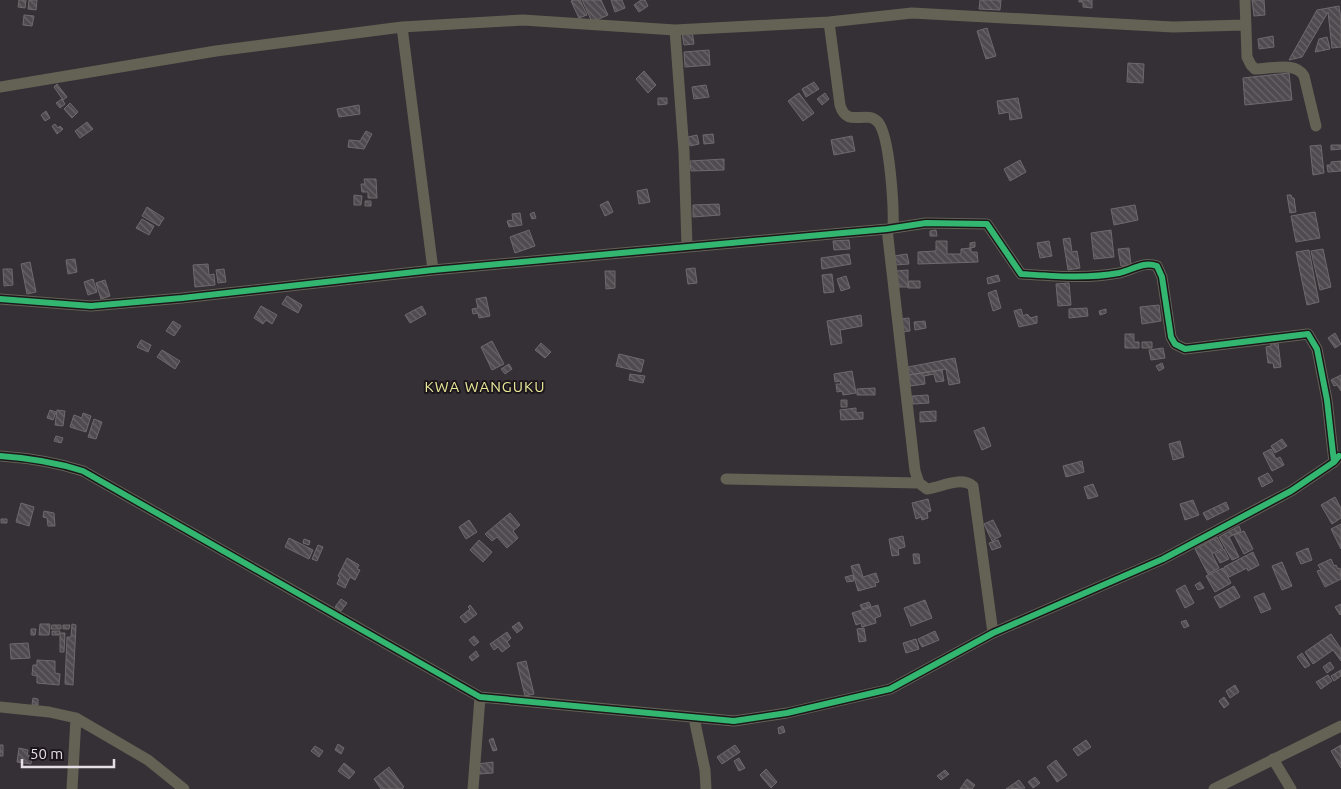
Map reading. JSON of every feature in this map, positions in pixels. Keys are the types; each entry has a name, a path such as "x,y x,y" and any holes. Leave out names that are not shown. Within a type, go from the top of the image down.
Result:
{"street":[{"path":"1245,0 1247,57 1251,65 1255,69 1298,69 1303,74 1316,126"},
{"path":"0,86 216,51 402,27 522,20 674,30 829,22 912,13 1173,27 1245,25"},
{"path":"829,22 842,112 845,116 852,118 870,117 877,120 882,131 890,173 890,228 916,471 919,483"},
{"path":"402,27 433,270"},
{"path":"674,30 684,152 686,246"},
{"path":"0,299 91,306 182,298 433,270 890,228 926,223 987,224 1021,274 1093,276 1118,273 1149,263 1157,266 1162,277 1172,337 1176,344 1185,349 1308,334 1317,349 1338,458 1291,491 1163,559 993,633 890,688 778,714 734,720 694,718 480,697 83,471 62,464 32,458 0,456"},
{"path":"726,479 919,483 928,489 967,481 973,486 993,633"},
{"path":"473,789 480,697"},
{"path":"0,707 49,712 76,718 148,760 184,789"},
{"path":"72,789 76,718"},
{"path":"694,718 705,770 706,789"},
{"path":"1214,789 1341,726"},
{"path":"1273,759 1291,789"}],"building":[{"path":"19,0 26,0 25,8 18,7"},
{"path":"29,0 37,0 36,10 28,9"},
{"path":"580,0 587,15 579,18 571,1"},
{"path":"582,0 601,0 608,15 592,22"},
{"path":"611,0 622,0 625,8 615,12"},
{"path":"641,0 645,0 648,6 639,12 634,5"},
{"path":"980,0 1001,0 1000,10 979,9"},
{"path":"1079,0 1092,0 1092,8 1083,7 1083,2 1079,2"},
{"path":"1252,0 1264,0 1265,15 1254,16"},
{"path":"1339,6 1341,47 1332,48 1328,12 1302,57 1289,60 1317,10"},
{"path":"24,15 34,16 32,26 23,25"},
{"path":"987,28 996,56 986,59 977,31"},
{"path":"692,31 694,44 684,45 682,33"},
{"path":"1273,36 1274,47 1259,49 1258,39"},
{"path":"1327,37 1330,49 1315,52 1319,39"},
{"path":"709,50 710,65 685,67 684,52"},
{"path":"1128,63 1144,64 1143,83 1127,82"},
{"path":"644,71 656,85 648,93 636,79"},
{"path":"1289,73 1292,100 1245,105 1243,78"},
{"path":"814,82 819,89 806,97 802,89"},
{"path":"57,84 67,97 63,100 54,87"},
{"path":"706,85 709,97 694,99 692,87"},
{"path":"799,93 814,113 803,121 788,101"},
{"path":"825,93 829,99 822,105 817,99"},
{"path":"658,98 667,98 667,104 658,105"},
{"path":"1018,98 1022,118 1010,120 1009,112 999,114 997,101"},
{"path":"62,99 65,104 60,108 56,103"},
{"path":"70,103 78,112 72,118 64,109"},
{"path":"359,105 360,114 339,117 337,109"},
{"path":"46,111 50,118 45,121 41,115"},
{"path":"87,122 93,129 80,138 75,131"},
{"path":"55,124 58,128 60,126 63,129 57,134 52,126"},
{"path":"366,131 372,134 364,149 348,147 349,140 360,141"},
{"path":"713,134 714,143 704,144 703,135"},
{"path":"697,135 699,144 690,146 688,137"},
{"path":"852,136 855,151 834,155 831,140"},
{"path":"1321,145 1324,173 1313,175 1310,146"},
{"path":"1331,145 1341,145 1341,149 1331,150"},
{"path":"724,159 724,170 691,171 690,161"},
{"path":"1020,160 1026,172 1010,181 1004,169"},
{"path":"1341,161 1341,171 1328,172 1327,165 1331,165 1331,162"},
{"path":"364,179 376,179 377,198 368,198 368,192 362,192 361,184 365,184"},
{"path":"647,189 650,202 639,204 637,191"},
{"path":"354,195 362,196 361,205 354,205"},
{"path":"1287,195 1291,195 1294,198 1296,212 1290,213"},
{"path":"365,201 371,201 371,206 365,206"},
{"path":"608,201 613,212 605,216 600,205"},
{"path":"719,204 720,215 693,217 693,205"},
{"path":"1135,205 1138,220 1114,225 1111,209"},
{"path":"147,207 164,218 159,226 142,216"},
{"path":"534,212 536,218 532,219 530,214"},
{"path":"1315,212 1320,238 1296,242 1291,216"},
{"path":"520,213 522,225 509,227 507,221 513,220 512,214"},
{"path":"142,219 154,226 149,235 136,228"},
{"path":"529,230 535,246 515,253 510,237"},
{"path":"936,230 937,236 930,236 930,231"},
{"path":"1111,230 1114,257 1094,259 1091,233"},
{"path":"1070,238 1072,252 1077,251 1080,268 1068,270 1063,239"},
{"path":"849,240 850,249 834,250 833,241"},
{"path":"936,241 947,241 947,254 961,254 961,249 971,248 971,252 977,252 978,262 918,264 918,252 936,251"},
{"path":"1049,241 1052,256 1040,258 1037,243"},
{"path":"975,242 975,247 970,248 970,243"},
{"path":"1129,248 1131,265 1121,266 1118,249"},
{"path":"1323,249 1331,287 1320,290 1311,251"},
{"path":"1309,250 1319,302 1307,305 1296,252"},
{"path":"849,254 851,264 822,269 821,258"},
{"path":"907,254 909,264 895,265 894,256"},
{"path":"75,259 77,272 68,274 66,260"},
{"path":"30,262 36,292 27,294 21,264"},
{"path":"208,264 209,275 214,274 215,285 195,287 193,265"},
{"path":"695,268 697,283 688,284 686,269"},
{"path":"3,269 12,269 13,285 4,286"},
{"path":"224,269 226,282 218,283 216,270"},
{"path":"908,270 908,287 896,287 896,271"},
{"path":"605,271 615,271 615,288 606,289"},
{"path":"832,274 834,292 824,293 822,275"},
{"path":"998,275 1000,281 988,284 987,278"},
{"path":"846,276 850,288 841,291 837,279"},
{"path":"93,279 97,292 88,295 84,282"},
{"path":"105,280 110,296 101,299 96,283"},
{"path":"909,281 920,281 920,288 908,288"},
{"path":"1069,283 1071,305 1058,306 1056,284"},
{"path":"996,290 1001,308 993,311 988,293"},
{"path":"287,296 302,305 298,313 282,304"},
{"path":"486,297 490,316 479,318 478,313 473,314 472,309 478,308 476,299"},
{"path":"1159,305 1161,321 1142,324 1140,307"},
{"path":"261,306 277,315 272,324 266,320 263,324 254,318"},
{"path":"422,306 426,314 410,323 405,315"},
{"path":"1087,308 1088,316 1069,318 1069,309"},
{"path":"1021,309 1023,316 1027,314 1031,318 1037,316 1037,323 1019,327 1014,311"},
{"path":"1106,309 1106,313 1100,315 1099,311"},
{"path":"861,315 862,326 840,330 842,343 831,345 827,321"},
{"path":"909,318 910,331 902,332 900,319"},
{"path":"173,321 181,326 174,336 166,331"},
{"path":"925,321 926,328 915,330 914,322"},
{"path":"1335,333 1341,344 1335,348 1328,338"},
{"path":"1125,334 1134,334 1134,342 1139,342 1139,348 1125,348"},
{"path":"141,340 151,345 148,352 137,347"},
{"path":"492,341 504,364 492,370 481,347"},
{"path":"1142,342 1152,342 1152,348 1142,348"},
{"path":"541,343 551,352 545,358 535,350"},
{"path":"1278,343 1281,367 1274,368 1273,363 1268,363 1266,347"},
{"path":"1163,348 1165,358 1151,360 1149,350"},
{"path":"162,350 180,361 175,369 157,357"},
{"path":"619,354 644,360 641,372 616,366"},
{"path":"955,358 960,383 949,385 946,369 909,375 908,367"},
{"path":"1162,363 1164,368 1159,371 1156,366"},
{"path":"509,364 512,369 505,374 501,369"},
{"path":"942,370 944,381 936,382 934,374 924,376 925,384 910,386 909,375"},
{"path":"852,371 856,393 843,395 842,391 837,392 836,384 841,384 840,381 835,382 834,374"},
{"path":"630,374 645,376 643,383 629,380"},
{"path":"1341,375 1341,391 1337,385 1334,386 1331,380"},
{"path":"875,388 875,395 857,395 857,389"},
{"path":"928,395 929,403 913,404 912,396"},
{"path":"841,400 847,400 847,407 841,407"},
{"path":"856,408 856,413 863,412 863,419 841,420 840,410"},
{"path":"50,410 56,412 53,420 47,418"},
{"path":"57,410 65,411 63,426 55,425"},
{"path":"936,411 936,421 920,422 920,412"},
{"path":"83,413 91,416 86,432 70,427 74,415 82,418"},
{"path":"94,419 102,422 96,439 88,437"},
{"path":"984,427 991,446 982,450 974,431"},
{"path":"56,436 63,438 61,443 54,441"},
{"path":"1282,439 1287,446 1275,453 1271,446"},
{"path":"1180,441 1184,457 1173,460 1169,444"},
{"path":"1271,449 1276,459 1280,457 1284,465 1272,471 1263,453"},
{"path":"1082,461 1084,472 1066,477 1063,466"},
{"path":"1268,473 1273,481 1262,487 1258,478"},
{"path":"1093,484 1098,496 1088,499 1084,487"},
{"path":"1335,497 1341,508 1341,518 1332,524 1321,505"},
{"path":"928,499 931,511 927,512 928,518 922,520 921,517 916,519 912,503"},
{"path":"1193,500 1199,515 1185,520 1180,504"},
{"path":"1226,502 1229,509 1207,520 1203,513"},
{"path":"21,503 34,507 29,526 16,522"},
{"path":"44,511 54,513 55,526 48,526 47,518 43,517"},
{"path":"510,513 520,525 513,531 518,538 507,548 497,537 492,541 485,534"},
{"path":"1,519 7,519 7,523 1,523"},
{"path":"469,520 477,532 466,539 459,527"},
{"path":"993,520 1001,536 992,541 984,524"},
{"path":"1341,524 1341,549 1331,529"},
{"path":"1239,526 1241,531 1229,537 1239,557 1232,560 1219,537"},
{"path":"1244,531 1253,549 1244,554 1234,535"},
{"path":"903,536 905,547 898,549 899,555 892,556 889,539"},
{"path":"1217,537 1223,548 1212,554 1219,568 1208,574 1195,549"},
{"path":"289,538 313,550 309,559 285,547"},
{"path":"304,539 310,541 309,545 303,543"},
{"path":"479,540 492,552 483,562 470,550"},
{"path":"998,540 1001,547 992,550 989,543"},
{"path":"318,545 323,547 317,561 312,559"},
{"path":"1308,548 1312,560 1301,564 1296,553"},
{"path":"1224,549 1229,559 1220,563 1215,554"},
{"path":"1253,552 1259,565 1248,571 1247,568 1229,577 1224,567"},
{"path":"913,554 919,554 920,563 914,564"},
{"path":"347,558 359,565 357,569 360,570 355,580 350,577 345,588 337,584 340,577 338,576"},
{"path":"1331,559 1334,566 1336,565 1338,569 1340,568 1341,579 1325,587 1317,571 1321,570 1318,565"},
{"path":"1282,562 1292,586 1282,590 1272,566"},
{"path":"859,564 863,577 876,573 879,582 875,583 876,586 858,591 851,566"},
{"path":"1223,568 1231,583 1215,592 1206,576"},
{"path":"853,575 854,581 847,582 845,577"},
{"path":"1200,582 1204,588 1198,590 1195,585"},
{"path":"1185,585 1194,603 1185,608 1176,590"},
{"path":"1234,586 1240,597 1220,608 1214,597"},
{"path":"1264,593 1271,609 1261,613 1254,597"},
{"path":"341,599 347,603 341,611 335,607"},
{"path":"925,600 932,618 911,626 904,608"},
{"path":"869,602 871,606 862,609 860,605"},
{"path":"1341,604 1341,614 1340,615 1335,607"},
{"path":"470,605 477,614 465,623 460,617 470,609 468,607"},
{"path":"878,605 881,616 875,618 876,623 862,627 861,623 856,625 852,613"},
{"path":"1186,620 1189,626 1184,628 1181,622"},
{"path":"519,622 523,628 517,633 512,627"},
{"path":"40,624 50,624 49,635 39,635"},
{"path":"72,624 76,625 73,685 65,684 67,637 71,637"},
{"path":"52,625 61,625 61,629 51,629"},
{"path":"63,625 70,625 69,629 63,629"},
{"path":"864,628 866,641 859,642 857,629"},
{"path":"31,629 36,629 35,635 31,635"},
{"path":"52,631 60,631 59,635 52,635"},
{"path":"935,631 939,640 922,647 918,639"},
{"path":"507,632 511,638 507,642 510,646 502,652 498,647 494,650 490,644"},
{"path":"60,633 65,633 64,652 60,652"},
{"path":"1331,634 1341,649 1341,661 1333,650 1313,664 1305,652"},
{"path":"474,636 479,642 474,646 469,640"},
{"path":"916,639 919,649 906,653 903,643"},
{"path":"28,643 30,658 11,659 10,644"},
{"path":"476,651 479,656 472,661 469,657"},
{"path":"1302,653 1310,665 1305,668 1297,657"},
{"path":"37,660 55,661 55,673 60,674 59,685 37,683 37,676 32,675 33,665 37,665"},
{"path":"526,661 534,694 525,696 517,663"},
{"path":"1330,662 1334,668 1327,673 1323,667"},
{"path":"1341,670 1341,676 1334,681 1331,676"},
{"path":"1328,675 1332,681 1321,689 1316,682"},
{"path":"1235,685 1239,692 1230,698 1226,691"},
{"path":"1224,697 1229,704 1224,708 1219,701"},
{"path":"33,698 38,699 38,705 32,705"},
{"path":"783,726 785,732 779,734 778,728"},
{"path":"493,738 497,750 493,751 489,740"},
{"path":"1086,740 1091,747 1078,756 1073,749"},
{"path":"338,744 344,748 341,754 335,750"},
{"path":"0,745 3,745 3,756 0,756"},
{"path":"735,745 740,752 722,764 717,757"},
{"path":"1341,745 1341,768 1331,751"},
{"path":"315,746 323,751 319,757 311,751"},
{"path":"19,748 28,750 27,755 32,756 31,764 17,762"},
{"path":"739,758 745,768 739,771 734,761"},
{"path":"1056,760 1067,775 1057,782 1047,767"},
{"path":"493,762 493,773 479,774 478,764"},
{"path":"344,763 355,772 349,779 338,771"},
{"path":"389,767 404,787 402,789 381,789 374,779"},
{"path":"766,769 777,782 771,788 760,775"},
{"path":"945,770 949,774 941,780 937,776"},
{"path":"1035,777 1040,783 1033,788 1028,782"},
{"path":"967,779 975,785 972,789 960,789"},
{"path":"1019,780 1025,788 1006,789"}],"cycle path":[{"path":"0,299 91,306 182,298 433,270 887,229 926,223 987,224 1021,274 1095,276 1119,273 1143,265 1157,266 1162,277 1171,337 1175,344 1185,349 1308,334 1317,349 1327,400 1334,462"},
{"path":"0,456 42,461 83,471 480,697 734,721 787,713 890,689 993,633 1163,559 1291,491 1334,462 1339,456"}],"district":[{"name":"KWA WANGUKU","path":"485,387"}]}
